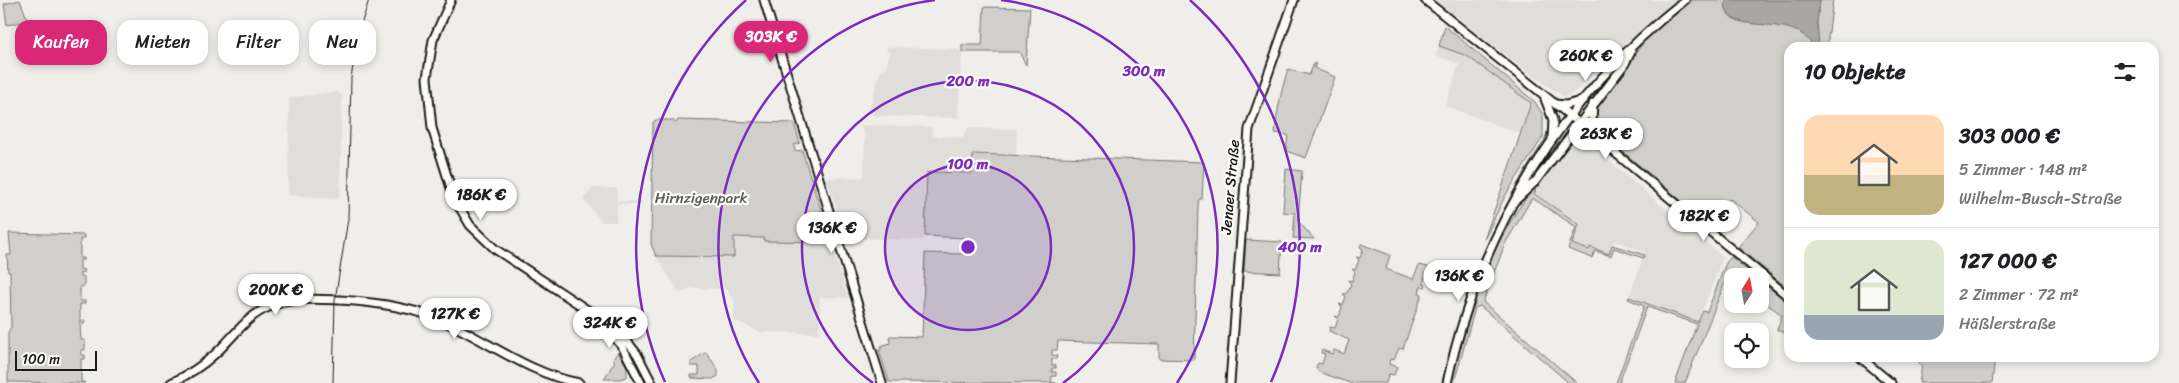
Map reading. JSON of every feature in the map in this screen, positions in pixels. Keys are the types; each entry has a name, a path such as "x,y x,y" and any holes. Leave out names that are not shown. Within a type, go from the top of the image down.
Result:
{"street":[{"path":"451,0 433,40 427,78 432,128 454,198 470,225 494,249 618,330 637,354 652,383"},
{"path":"764,0 882,383"},
{"name":"Jenaer Straße","path":"1230,383 1249,129 1294,0"},
{"path":"1425,0 1597,138 1784,293"},
{"path":"1447,383 1461,327 1482,269 1492,244 1530,171 1584,100 1635,46 1685,0"},
{"path":"1514,202 1526,192 1624,65 1635,46"},
{"path":"1544,96 1552,115 1552,140"},
{"path":"1553,103 1566,105 1584,100"},
{"path":"1594,103 1592,121 1597,138"},
{"path":"170,383 188,374 214,355 255,314 289,300 335,300 386,306 432,317 530,366 579,383"},
{"path":"586,309 622,346 641,383"},
{"path":"1866,362 1891,383"}],"shaded area":[{"path":"1434,0 1693,0 1654,31 1638,48 1629,41 1572,94 1564,97 1518,65"},
{"path":"1727,0 1820,0 1817,22 1819,42 1809,42 1804,36 1792,29 1737,20 1728,14 1725,3"},
{"path":"1439,46 1467,56 1531,103 1521,134 1445,106 1459,64 1435,56"},
{"path":"887,47 955,49 962,52 958,118 874,116 869,110 881,69 885,70 890,52 886,51"},
{"path":"338,92 342,97 340,197 336,199 288,195 289,98"},
{"path":"860,125 932,127 933,136 964,137 964,132 967,132 968,128 1017,129 1016,156 973,154 972,173 927,170 924,240 846,238 826,178 864,177 865,135"},
{"path":"1579,135 1584,136 1606,155 1604,157 1723,257 1698,322 1629,297 1645,252 1614,241 1609,254 1591,247 1589,250 1571,244 1579,223 1531,190 1571,138"},
{"path":"593,188 617,188 617,201 642,201 642,205 617,204 616,222 602,222 583,199"},
{"path":"733,237 764,238 765,241 831,242 848,298 820,297 819,333 760,332 734,320 734,298 729,295 729,289 691,288 680,294 656,256 733,257"}],"green space":[{"path":"20,0 28,20 15,20 15,23 7,25 4,4"},
{"path":"1693,0 1833,0 1828,42 1784,42 1784,285 1769,273 1769,268 1763,268 1738,247 1759,222 1730,199 1709,224 1615,145 1600,128 1597,115 1594,115 1595,109 1646,39"},
{"path":"984,7 1030,8 1026,65 1019,52 962,52 962,45 982,45"},
{"path":"1445,26 1535,102 1543,115 1543,137 1505,196 1484,240 1531,103 1467,56 1439,46"},
{"path":"1314,63 1316,64 1314,68 1335,77 1306,158 1286,151 1288,135 1275,133 1283,85 1288,69 1309,75"},
{"name":"Hirnzigenpark","path":"656,120 672,120 676,123 678,120 794,123 800,143 794,145 795,151 802,150 831,242 764,241 764,238 734,237 734,257 656,256 651,244 653,122"},
{"path":"1548,130 1545,142 1522,178 1490,238 1510,199 1526,170 1544,141"},
{"path":"973,154 1204,162 1202,199 1199,199 1198,205 1194,360 1159,359 1159,344 1058,341 1057,350 1052,350 1052,355 1057,356 1056,359 1052,359 1052,365 1056,365 1056,368 1052,368 1052,372 1056,372 1056,376 1052,376 1051,382 1056,383 889,382 879,350 881,350 881,346 890,343 889,337 891,336 922,337 925,253 965,254 965,238 925,236 927,172 972,173"},
{"path":"1286,169 1302,171 1298,221 1314,239 1293,238 1295,213 1283,212"},
{"path":"1533,189 1536,191 1534,193 1536,195 1579,224 1572,244 1589,250 1590,247 1609,254 1612,245 1645,255 1643,258 1614,248 1611,256 1595,251 1592,258 1568,249 1576,227 1532,198 1505,244 1483,302 1577,383 1569,383 1480,306 1475,308 1454,383 1450,383 1472,306 1491,257 1517,211"},
{"path":"9,233 84,235 84,239 80,239 80,258 84,258 84,260 80,260 80,269 84,270 84,272 80,273 80,277 84,277 84,286 80,287 80,301 85,301 85,304 80,304 80,321 85,321 84,324 80,324 81,340 85,340 85,350 81,350 81,355 85,355 85,359 81,359 81,381 85,383 8,382 8,332 11,327 10,272 8,272 7,255 11,255"},
{"path":"1246,240 1282,242 1280,273 1244,271"},
{"path":"1490,240 1460,322 1442,383 1470,287"},
{"path":"1361,244 1390,255 1386,269 1413,279 1419,265 1428,267 1423,283 1426,284 1425,287 1421,286 1419,293 1422,294 1403,349 1399,348 1394,360 1390,359 1389,364 1397,367 1394,375 1389,374 1386,383 1350,383 1319,372 1316,367 1318,363 1322,364 1325,354 1321,353 1322,350 1332,354 1334,350 1344,354 1349,340 1329,331 1330,327 1335,328 1338,319 1335,316 1339,317 1342,307 1339,304 1343,305 1346,296 1343,294 1347,293 1351,284 1348,280 1352,281 1355,272 1352,269 1355,270 1359,260 1356,257 1360,258 1363,249 1360,247"},
{"path":"1731,257 1745,268 1724,268"},
{"path":"1724,268 1724,285 1685,383 1675,383 1697,324 1647,307 1619,383 1616,383 1644,306 1628,299 1629,297 1698,322 1703,311 1707,312"},
{"path":"1769,287 1784,300 1784,333 1777,330 1782,315 1769,306"},
{"path":"618,352 627,367 627,377 604,379 615,361 613,359"},
{"path":"706,352 718,370 718,376 713,379 691,378 691,375 699,375 699,366 691,366 691,362"},
{"path":"1919,362 1995,362 1992,383 1919,383 1922,365 1919,364"}],"tram line":[{"path":"333,383 335,300 348,219 351,78 358,34 369,0"}]}
